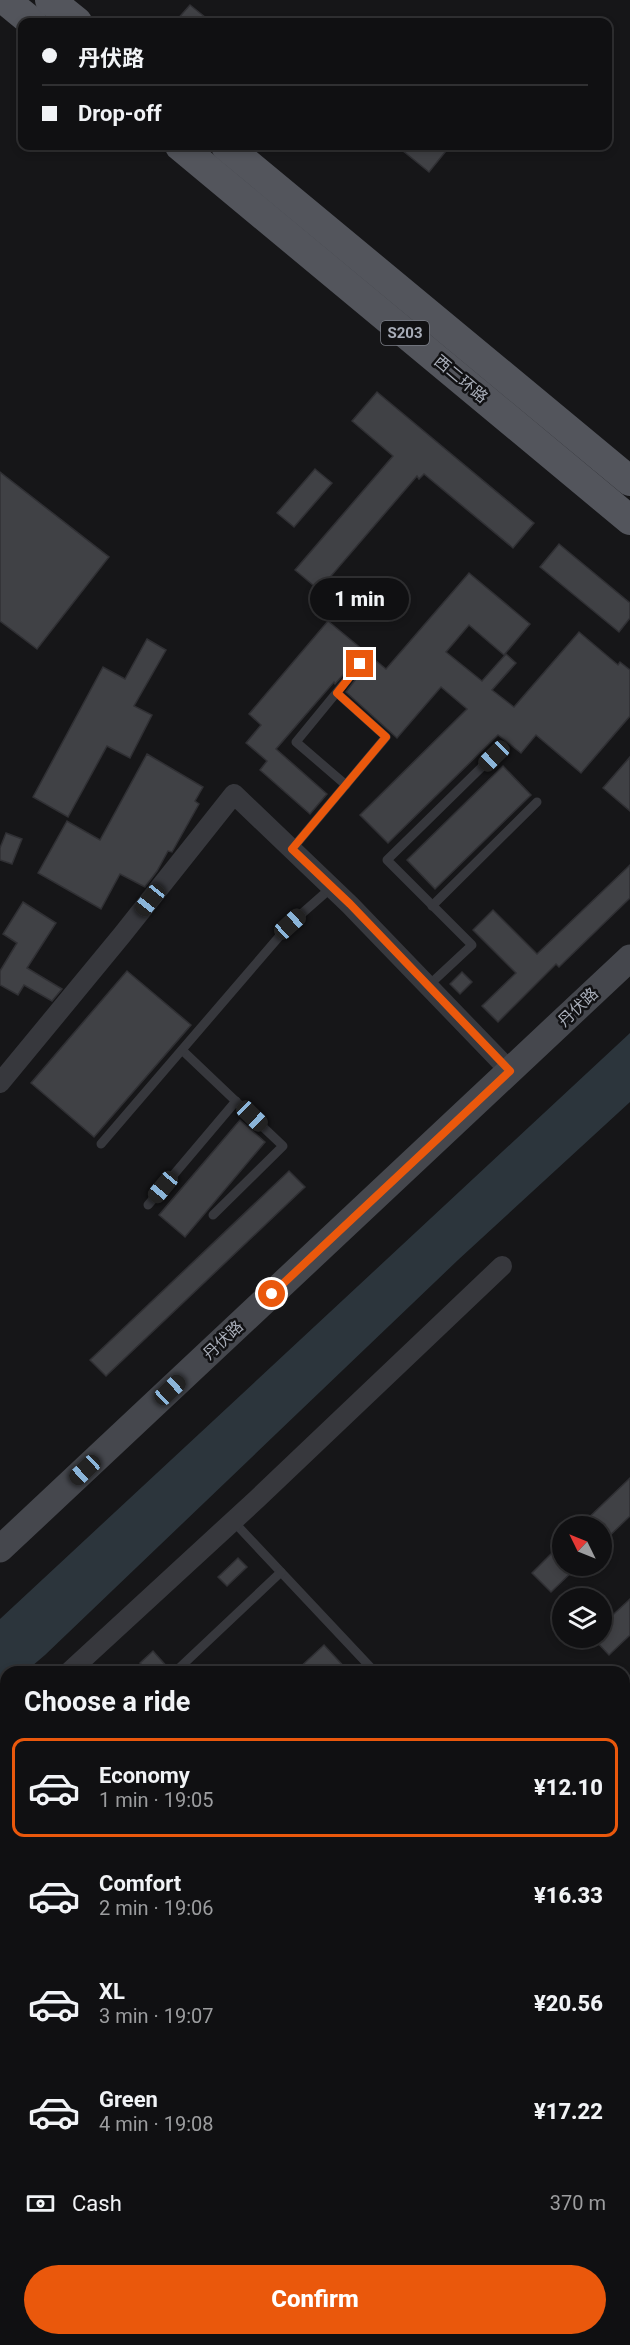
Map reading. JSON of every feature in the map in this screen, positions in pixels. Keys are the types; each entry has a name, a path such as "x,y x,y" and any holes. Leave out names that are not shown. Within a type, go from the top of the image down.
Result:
{"main road":[{"path":"5,0 27,18"},
{"path":"50,0 72,18"},
{"name":"西二环路","path":"185,150 630,520"},
{"name":"西二环路","path":"231,150 630,480"},
{"name":"丹伏路","path":"0,1549 630,958"}],"street":[{"path":"0,1083 234,794 332,887 510,1071"},
{"path":"75,1666 502,1266"}],"lane":[{"path":"346,785 296,742 360,664"},
{"path":"292,849 386,737 337,693"},
{"path":"428,986 472,945 387,860 494,756"},
{"path":"432,906 537,802"},
{"path":"100,1144 290,924 332,887"},
{"path":"182,1050 283,1146 213,1215"},
{"path":"148,1205 236,1101"},
{"path":"232,1521 369,1666"},
{"path":"182,1666 281,1572"}],"shaded area":[{"path":"630,1033 630,1102 458,1260 45,1655 32,1666 0,1666 0,1619"}],"building":[{"path":"190,5 206,18 179,18"},
{"path":"402,150 447,150 429,172"},
{"path":"377,392 534,523 513,548 424,474 419,479 417,476 319,590 295,570 393,456 352,421"},
{"path":"315,469 332,483 294,527 277,513"},
{"path":"0,472 109,557 37,649 0,621"},
{"path":"559,544 630,603 630,618 619,632 540,567"},
{"path":"469,573 530,624 504,655 469,625 446,652 482,681 506,654 516,663 492,690 514,707 579,632 618,665 620,662 630,670 630,716 581,773 536,735 521,753 498,735 388,843 360,815 467,709 441,687 397,738 346,692 366,666 365,659 358,658 276,749 327,794 310,814 260,770 267,761 246,743 261,725 249,714 328,621 386,669"},
{"path":"147,639 166,650 134,706 152,715 130,758 107,746 68,817 33,797 103,667 125,679"},
{"path":"147,754 203,787 195,801 199,804 172,852 168,851 145,887 120,874 101,909 38,873 67,821 100,840"},
{"path":"630,757 630,811 603,788"},
{"path":"503,766 531,795 435,889 407,860"},
{"path":"6,833 22,839 12,864 0,860 0,848"},
{"path":"630,865 630,898 559,967 556,964 498,1022 482,1006 516,973 473,930 493,910 537,954"},
{"path":"23,902 56,923 27,968 62,989 52,1001 24,985 18,995 0,985 0,971 17,943 3,934"},
{"path":"127,971 191,1025 94,1137 31,1083"},
{"path":"462,972 472,982 460,994 450,984"},
{"path":"240,1120 265,1142 185,1237 159,1215"},
{"path":"289,1171 305,1187 106,1376 90,1360"},
{"path":"630,1478 630,1516 612,1533 612,1516 590,1516"},
{"path":"552,1553 552,1576 568,1576 555,1588 552,1588 551,1592 532,1573"},
{"path":"238,1558 247,1567 227,1586 218,1577"},
{"path":"630,1599 630,1635 609,1655 602,1648 612,1648 612,1616"},
{"path":"324,1645 343,1666 301,1666"},
{"path":"153,1651 166,1666 143,1666 140,1663"}],"route":[{"path":"272,1294 510,1071 350,904 292,849 386,737 337,693 360,664"}]}
